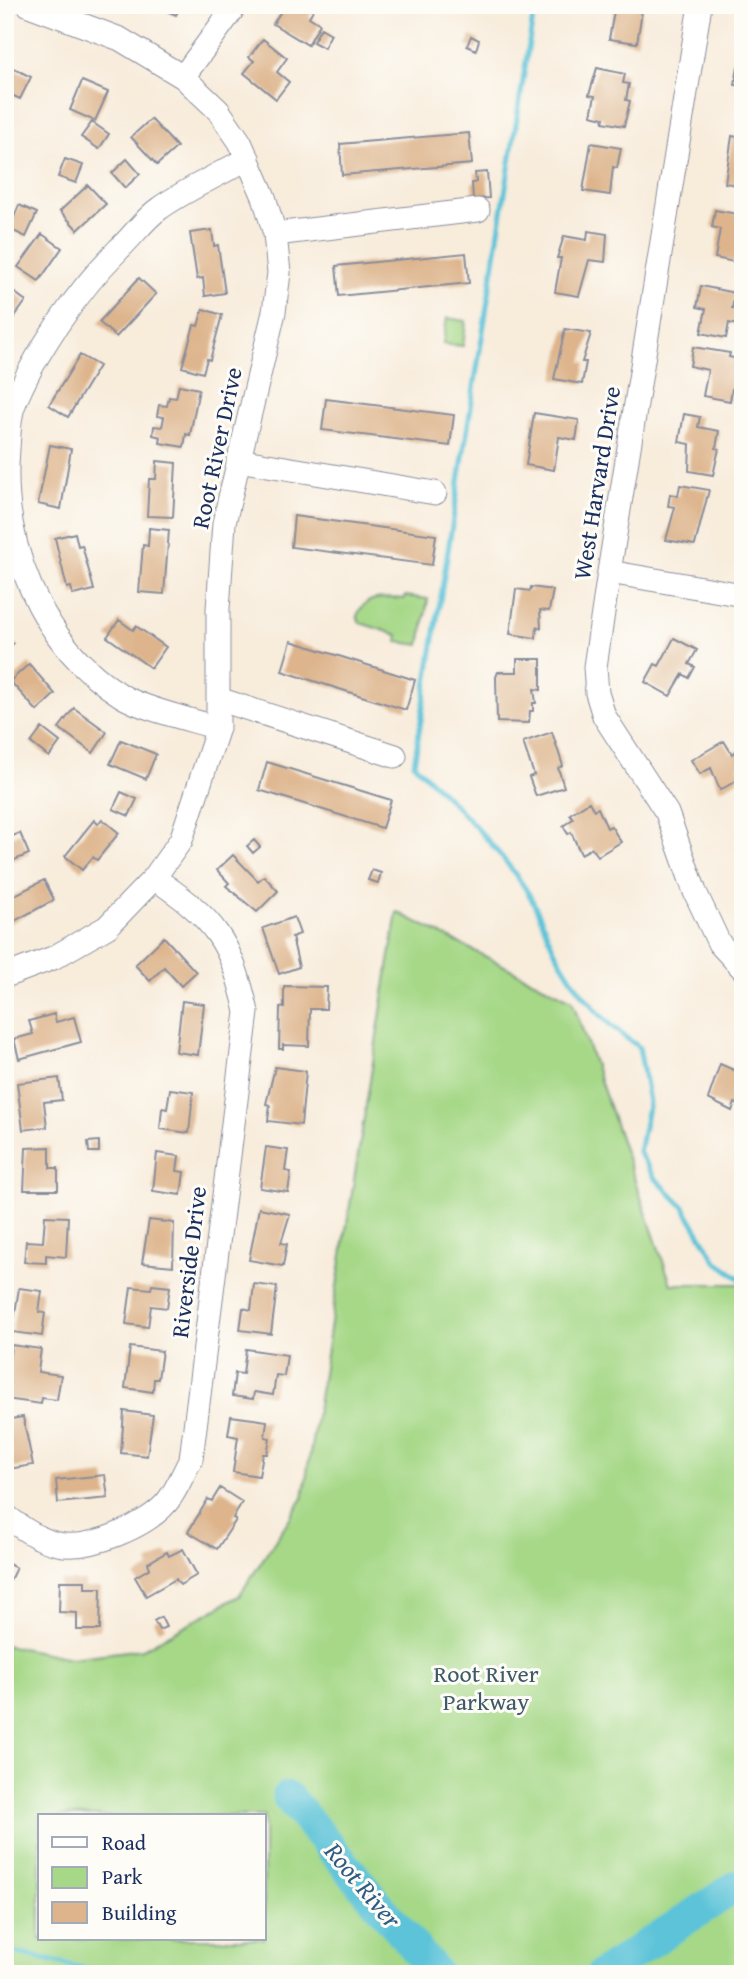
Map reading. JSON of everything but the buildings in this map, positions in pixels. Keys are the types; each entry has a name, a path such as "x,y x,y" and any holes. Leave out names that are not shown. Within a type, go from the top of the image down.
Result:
{"street":[{"name":"Root River Drive","path":"5,976 53,958 107,927 155,878 181,840 218,728 218,609 224,523 274,313 279,273 275,234 248,158 218,110 183,77 120,39 29,5"},
{"path":"183,77 236,5"},
{"name":"West Harvard Drive","path":"700,5 595,667 597,693 604,716 667,813 695,892 719,943 743,969"},
{"path":"218,728 123,697 93,673 65,643 23,578 12,545 6,508 6,463 12,409 34,367 96,273 158,209 248,158"},
{"path":"275,234 478,209"},
{"path":"238,460 435,494"},
{"path":"609,572 743,595"},
{"path":"218,699 395,756"},
{"name":"Riverside Drive","path":"5,1515 23,1530 59,1545 98,1540 135,1528 166,1503 191,1459 247,1012 237,966 221,935 191,903 155,878"}],"green space":[{"path":"447,318 466,321 463,346 443,344"},
{"path":"405,596 428,599 420,645 397,642 398,635 360,623 357,616 360,609 370,601 382,598 404,599"},
{"name":"Root River Parkway","path":"397,912 572,1000 671,1284 743,1284 743,1974 5,1974 5,1645 71,1658 143,1649 239,1596 303,1498"}],"waterway":[{"path":"535,5 414,764 472,823 513,871 530,895 555,951 581,992 613,1027 639,1047 649,1102 639,1152 654,1177 684,1207 716,1261 743,1281"},
{"name":"Root River","path":"288,1797 437,1974"},
{"name":"Root River","path":"602,1974 737,1886 743,1889"},
{"path":"5,1950 109,1974"}]}
